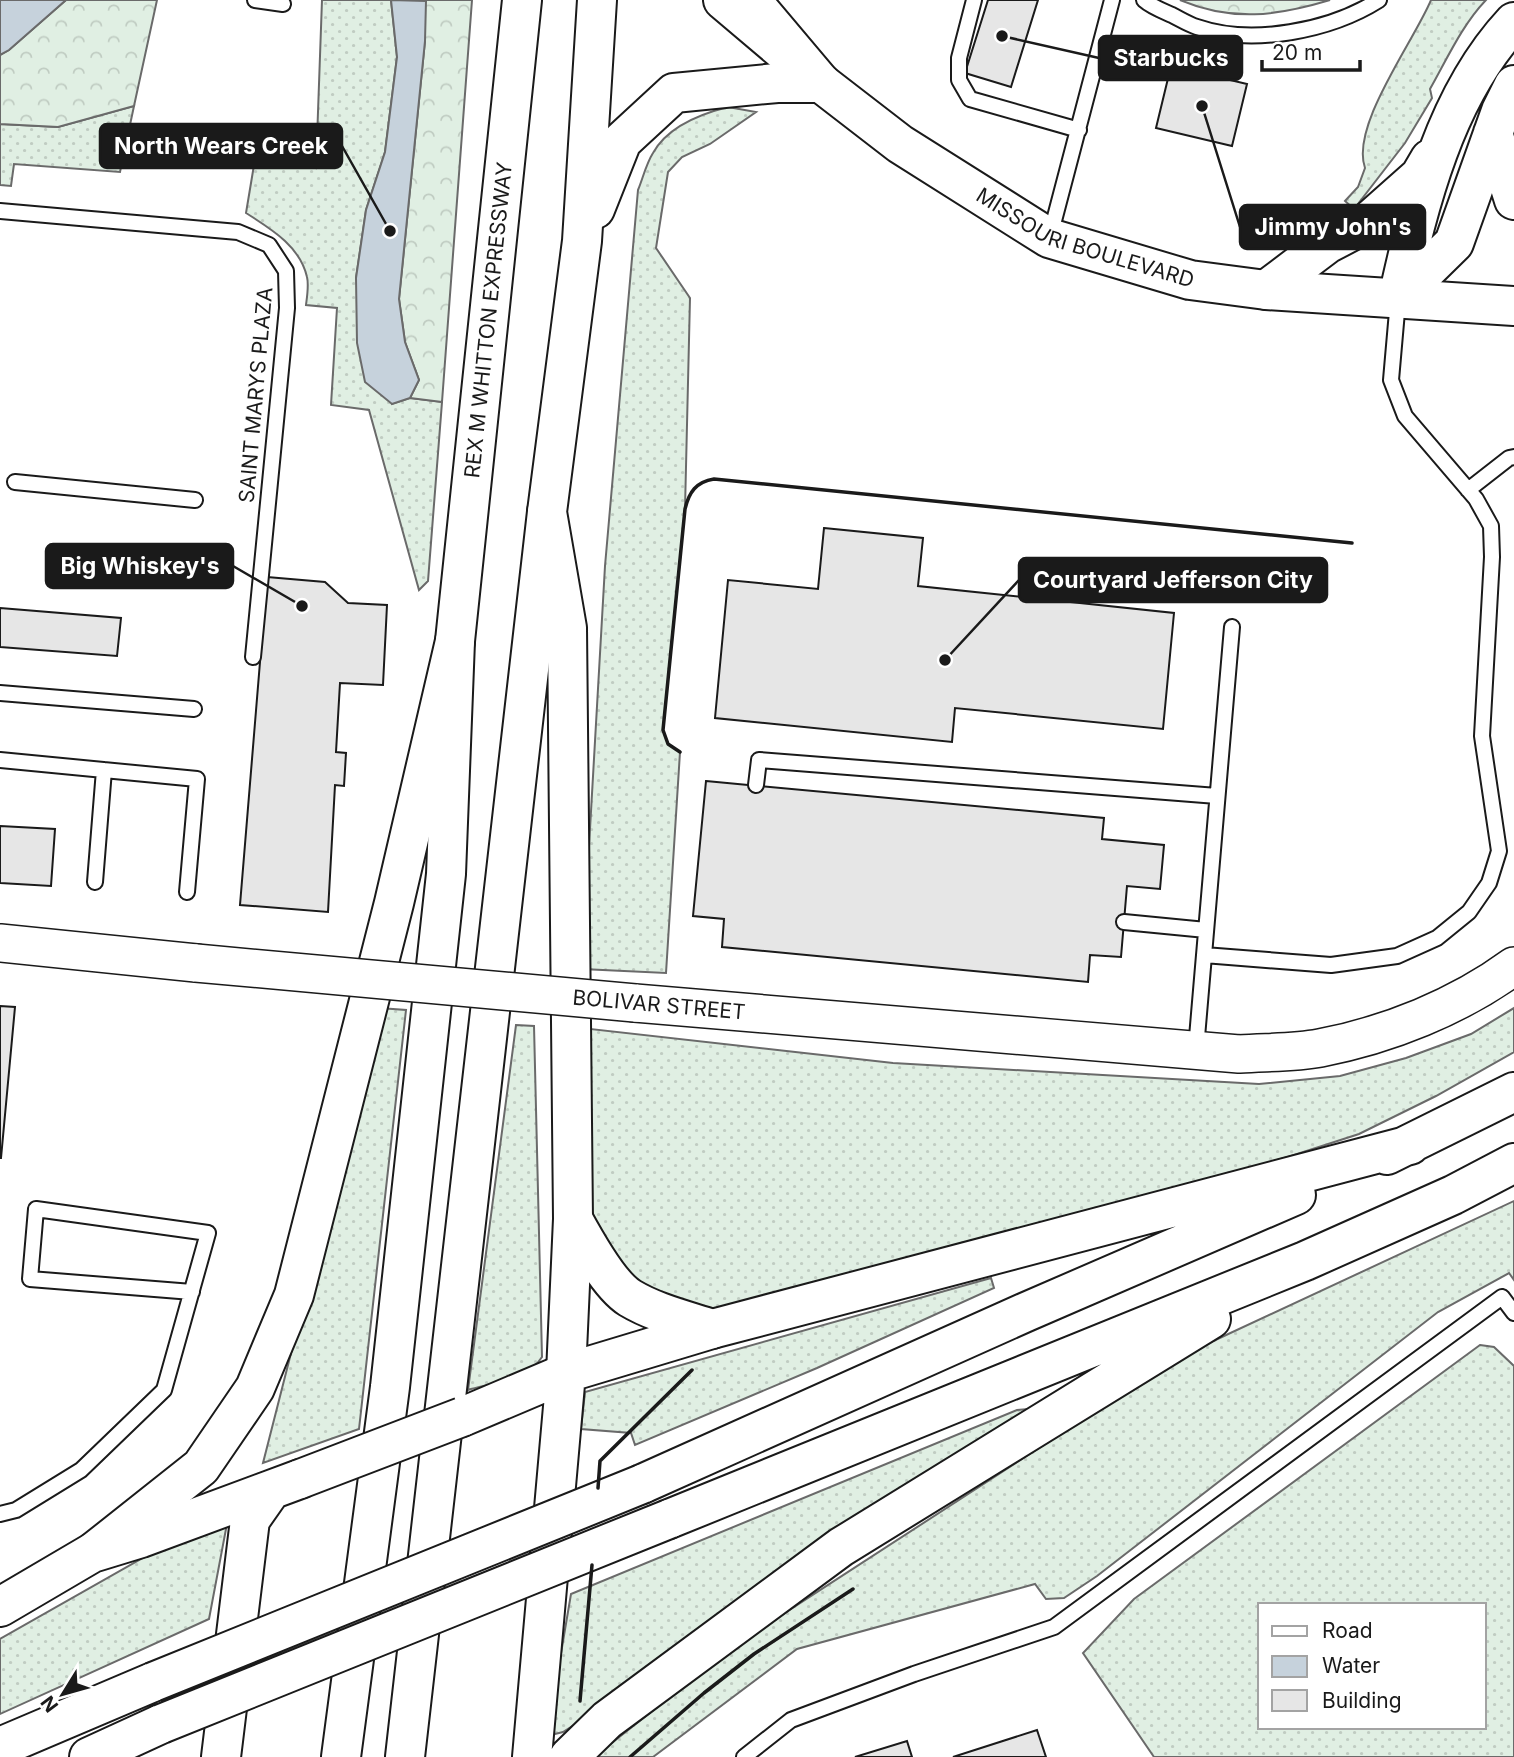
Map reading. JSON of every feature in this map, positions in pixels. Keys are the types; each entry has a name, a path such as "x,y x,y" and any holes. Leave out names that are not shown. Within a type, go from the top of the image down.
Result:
{"main road":[{"path":"405,1757 547,512 582,241 597,0"},
{"name":"MISSOURI BOULEVARD","path":"723,0 821,83 901,144 1049,238 1190,280 1266,290 1514,306"},
{"path":"751,0 821,83"},
{"name":"REX M WHITTON EXPRESSWAY","path":"454,641 521,3"},
{"path":"1266,290 1327,244 1367,223 1420,176 1443,140 1469,87 1497,40 1514,22"},
{"path":"582,241 622,141 674,93 777,83 821,83"},
{"path":"1398,298 1454,243 1501,111 1514,85"},
{"path":"1493,133 1514,200"},
{"path":"1398,298 1410,241 1443,140"},
{"path":"531,1757 566,1373 573,1219 567,628 547,512"},
{"path":"0,1607 92,1553 201,1467 255,1388 294,1295 394,903 454,641"},
{"path":"341,1757 390,1387 446,874 454,641"},
{"path":"0,1747 153,1682 642,1484 1026,1312 1410,1145 1514,1092"},
{"path":"92,1553 141,1538 286,1484 462,1417 566,1373 712,1329 1410,1145"},
{"path":"89,1757 162,1724 1304,1261 1453,1195 1514,1163"},
{"path":"573,1219 596,1259 628,1297 663,1313 712,1329"},
{"path":"569,1757 607,1720 841,1547 1304,1261"},
{"path":"221,1757 250,1520 286,1484"}],"street":[{"name":"BOLIVAR STREET","path":"0,943 635,1003 1239,1054 1319,1048 1409,1023 1494,981 1514,966"}],"lane":[{"path":"255,0 283,4"},
{"path":"974,0 958,58 959,80 970,99 1079,130"},
{"path":"1049,238 1112,0"},
{"path":"1144,0 1198,27 1240,35 1279,33 1321,26 1365,9 1379,0"},
{"name":"SAINT MARYS PLAZA","path":"0,211 238,232 269,245 286,271 287,308 253,657"},
{"path":"1204,955 1331,965 1397,956 1437,938 1469,912 1489,883 1499,851 1482,736 1491,526 1468,490 1405,416 1391,380 1398,298"},
{"path":"1468,490 1509,457 1514,457"},
{"path":"15,482 195,500"},
{"path":"1196,1051 1232,627"},
{"path":"0,693 194,709"},
{"path":"0,760 197,779 187,891"},
{"path":"757,785 759,760 1217,796"},
{"path":"95,882 104,770"},
{"path":"1124,922 1206,930"},
{"path":"0,1514 16,1510 81,1470 164,1390 192,1292 208,1233 36,1209 30,1279 192,1292"},
{"path":"744,1757 791,1720 914,1674 1054,1627 1502,1297 1514,1313"}],"green space":[{"path":"66,0 157,0 134,106 58,127 0,124 0,55"},
{"path":"322,0 391,0 397,57 385,152 366,210 356,278 392,404 410,398 442,402 428,581 419,590 369,410 331,405 337,308 306,305 308,280 298,256 283,239 246,213 255,159 316,168"},
{"path":"425,0 472,0 442,402 410,398 419,380 405,342 399,299 425,41"},
{"path":"1180,0 1330,0 1273,13 1236,14 1218,12"},
{"path":"1431,0 1486,0 1455,43 1430,89 1432,98 1405,143 1354,209 1345,201 1358,187 1365,168 1363,150 1375,107"},
{"path":"134,106 120,172 14,164 11,186 0,185 0,124 58,127"},
{"path":"728,107 756,112 710,144 682,157 668,172 656,248 690,298 685,509 663,730 668,744 680,752 666,973 582,969 605,566 638,190 651,157 667,135 686,122"},
{"path":"379,1008 406,1010 359,1429 263,1463"},
{"path":"1514,1008 1514,1052 1436,1096 1359,1134 1164,1193 700,1314 636,1287 588,1211 582,1028 893,1063 1259,1084 1340,1076 1406,1058 1471,1034"},
{"path":"516,1025 534,1026 542,1357 536,1365 519,1376 468,1390"},
{"path":"1514,1201 1514,1280 1509,1273 1438,1312 1097,1576 1064,1598 1046,1599 1035,1584 797,1649 653,1757 594,1757 737,1644 1136,1385 1209,1343"},
{"path":"991,1278 994,1288 817,1368 635,1445 631,1433 581,1429 585,1392"},
{"path":"1480,1345 1494,1347 1514,1366 1514,1757 1154,1757 1083,1653 1134,1599"},
{"path":"1040,1408 588,1716 563,1732 547,1736 571,1594 1017,1410"},
{"path":"225,1517 226,1529 209,1619 0,1714 0,1639 164,1546"}],"water":[{"path":"0,0 66,0 0,55"},
{"path":"391,0 426,1 425,41 399,299 405,342 419,380 410,398 392,404 365,382 357,343 356,278 366,210 385,152 397,57"}],"building":[{"path":"988,0 1038,0 1011,87 965,73"},
{"path":"1171,66 1247,84 1232,146 1156,128"},
{"path":"824,528 923,538 918,586 1174,613 1163,729 955,708 952,742 715,718 728,580 818,589"},
{"path":"267,577 325,582 348,603 387,605 383,685 340,683 336,752 346,753 344,786 335,785 328,912 240,905"},
{"path":"0,608 121,618 117,656 0,647"},
{"path":"706,781 1104,818 1102,839 1164,845 1160,889 1127,886 1121,957 1090,955 1088,982 722,947 724,919 693,916"},
{"path":"0,826 55,829 51,886 0,883"},
{"path":"0,1006 15,1007 1,1158 0,1158"},
{"path":"1037,1730 1046,1757 953,1757"},
{"path":"907,1741 912,1757 855,1757"}],"wall":[{"path":"680,752 668,744 663,730 685,509 694,489 708,480 1352,543"},
{"path":"598,1488 600,1461 692,1370"},
{"path":"580,1701 592,1565"},
{"path":"630,1757 754,1654 853,1589"}],"place":[{"name":"Starbucks","path":"1002,36"},
{"name":"Jimmy John's","path":"1202,106"},
{"name":"North Wears Creek","path":"390,231"},
{"name":"Big Whiskey's","path":"302,606"},
{"name":"Courtyard Jefferson City","path":"945,660"}]}
